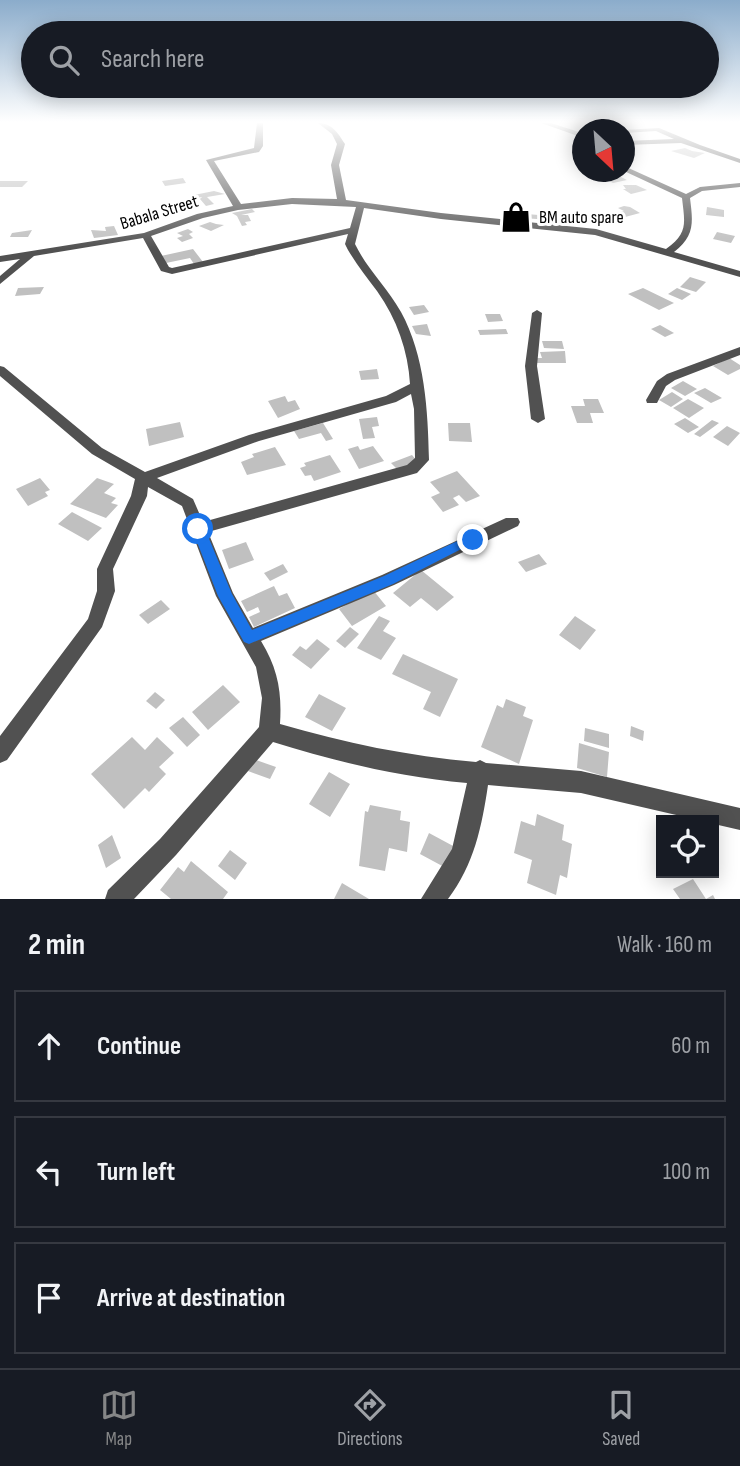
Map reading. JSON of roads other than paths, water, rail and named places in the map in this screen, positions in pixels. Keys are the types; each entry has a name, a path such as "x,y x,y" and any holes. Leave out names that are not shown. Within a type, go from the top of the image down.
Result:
{"street":[{"path":"213,165 238,207"},
{"path":"333,165 342,202"},
{"path":"635,174 686,197"},
{"path":"686,197 700,189 740,185"},
{"path":"668,252 680,243 689,231 690,218 686,197"},
{"name":"Babala Street","path":"0,259 146,235 200,216 238,207 292,201 342,202 441,216 573,228 740,274"},
{"path":"198,529 412,469 422,460 421,409 411,347 398,316 350,244 361,204"},
{"path":"146,235 165,269 172,271 352,230"},
{"path":"0,281 30,255"},
{"path":"537,313 531,366 538,419"},
{"path":"652,400 661,384 671,377 740,351"},
{"path":"0,370 97,451 188,503 225,596 265,665 270,680 272,698 269,731 168,847 117,899"},
{"path":"143,478 254,438 391,398 416,386"},
{"path":"0,754 96,622 106,591 104,569 139,496 143,478"},
{"path":"249,638 388,580 512,522"},
{"path":"269,731 339,752 422,768 581,782 740,819"},
{"path":"433,899 453,875 467,844 480,771"}],"place":[{"name":"BM auto spare","path":"516,217"}]}
